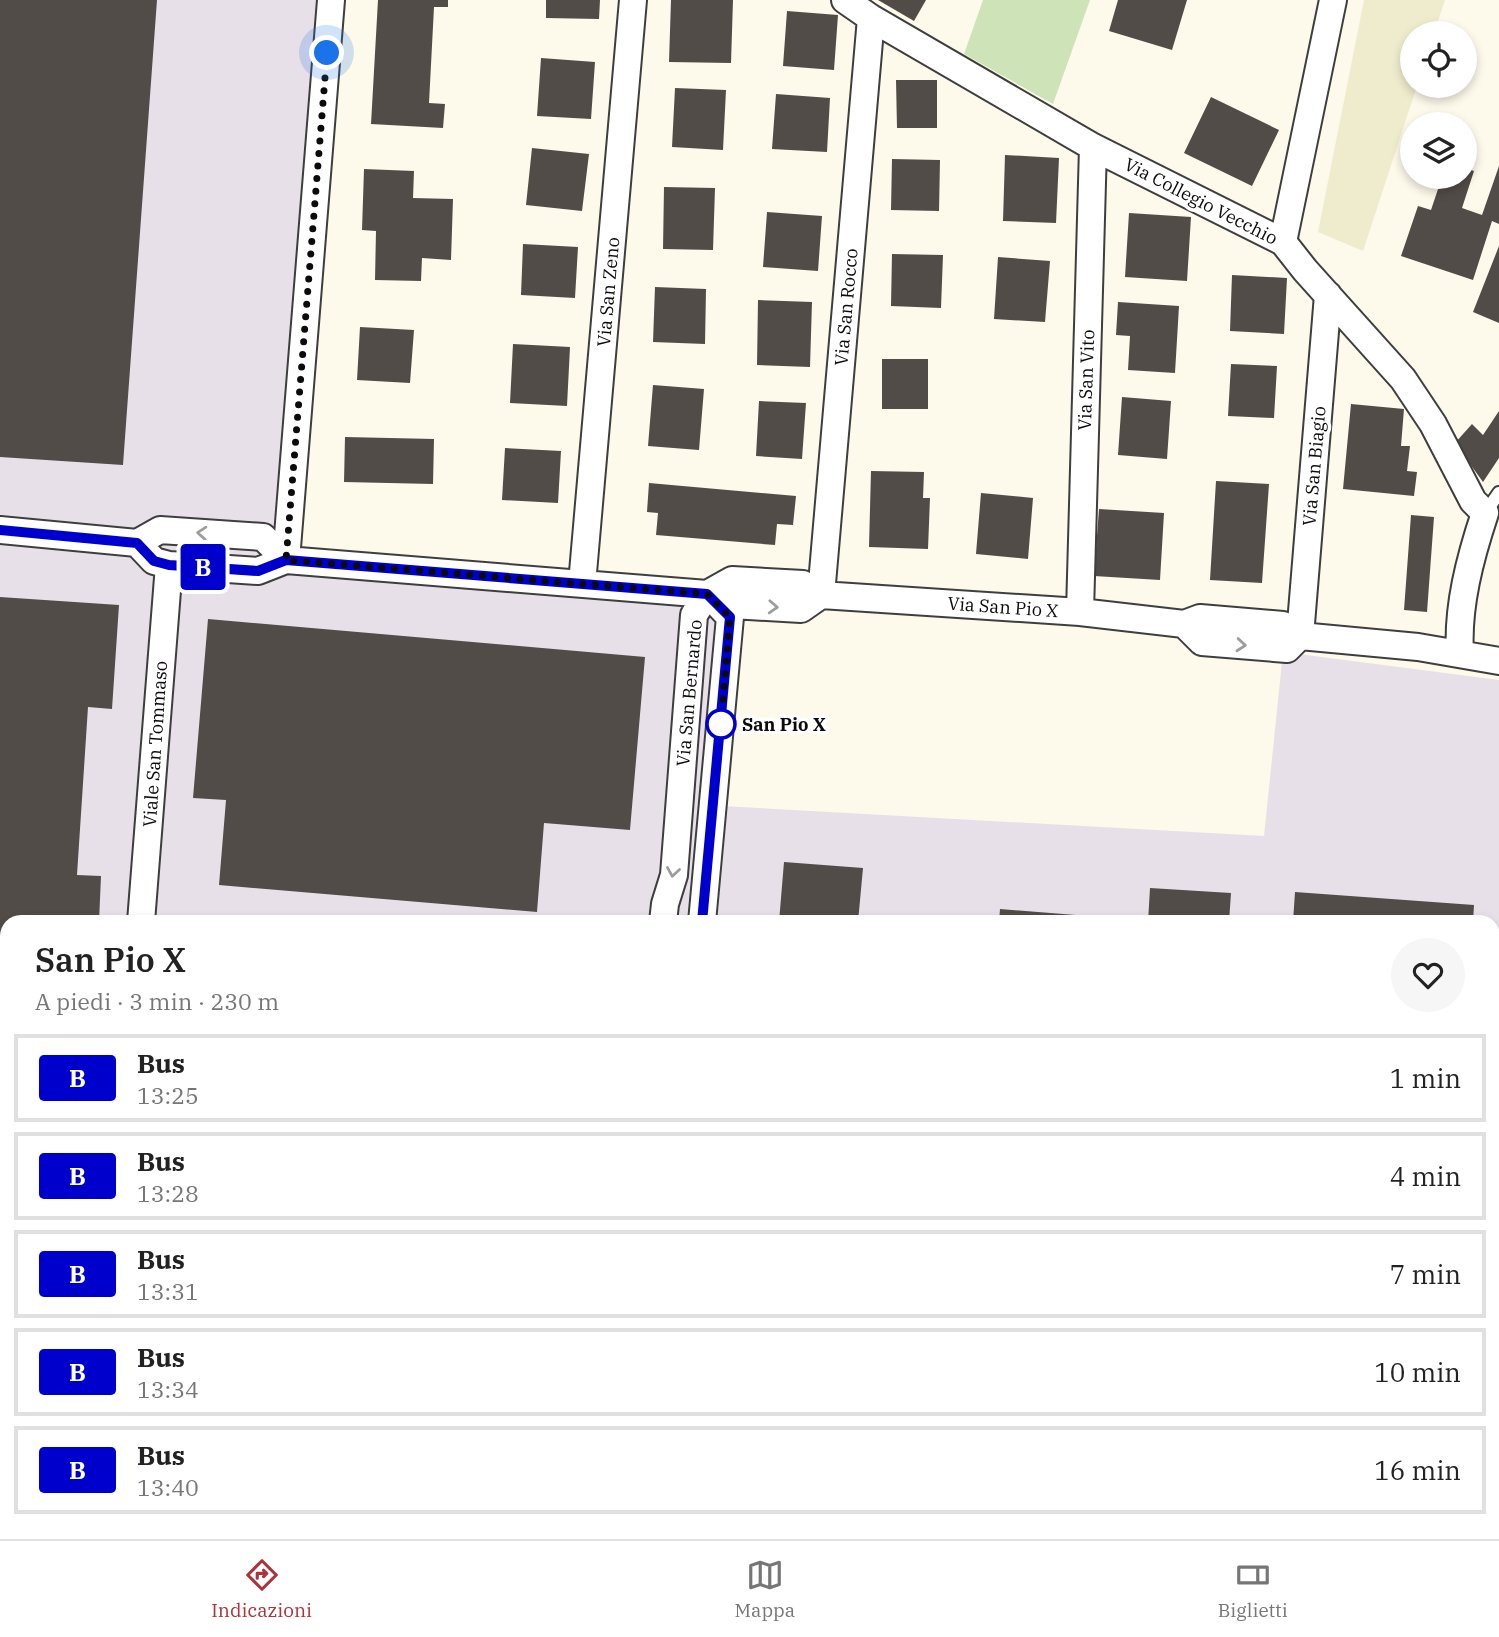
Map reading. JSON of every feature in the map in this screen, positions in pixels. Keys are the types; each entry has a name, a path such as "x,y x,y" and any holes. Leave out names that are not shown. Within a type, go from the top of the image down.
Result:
{"street":[{"path":"286,560 331,0"},
{"name":"Via San Zeno","path":"582,584 634,0"},
{"name":"Via Collegio Vecchio","path":"845,0 870,18 1093,147 1283,242 1403,379 1433,424 1473,501 1492,503 1474,547 1458,630 1460,654"},
{"path":"1283,242 1333,0"},
{"name":"Via San Rocco","path":"821,595 870,18"},
{"name":"Via San Vito","path":"1080,612 1093,147"},
{"name":"Via San Biagio","path":"1300,636 1328,295"},
{"path":"0,530 137,543 160,530 263,537 286,560"},
{"name":"Via San Pio X","path":"137,543 154,561 169,565 258,571 286,560 707,594 732,605 801,609 821,595 1080,612 1184,624 1202,642 1287,649 1300,636 1418,647 1499,661"},
{"name":"Viale San Tommaso","path":"142,915 169,565"},
{"name":"Via San Bernardo","path":"664,915 674,875 694,615 707,594 730,617 703,915"}],"shaded area":[{"path":"0,0 331,0 286,573 716,609 703,805 1264,836 1283,652 1499,680 1499,915 0,915"},
{"path":"1364,0 1445,0 1438,21 1400,21 1400,98 1413,98 1408,112 1400,112 1400,138 1363,251 1318,232"}],"green space":[{"path":"983,0 1090,0 1053,104 964,54"}],"building":[{"path":"0,0 157,0 123,465 0,457"},
{"path":"378,0 448,0 448,7 434,7 429,103 445,104 443,128 371,124"},
{"path":"546,0 600,0 599,19 546,18"},
{"path":"671,0 733,0 731,63 669,62"},
{"path":"878,0 926,0 914,21"},
{"path":"1118,0 1187,0 1172,50 1109,31"},
{"path":"787,11 838,15 834,70 783,66"},
{"path":"541,58 595,62 591,119 537,116"},
{"path":"896,80 937,80 937,128 897,128"},
{"path":"675,88 726,90 723,150 672,147"},
{"path":"776,94 830,98 827,152 772,149"},
{"path":"1211,97 1279,130 1252,186 1184,153"},
{"path":"532,148 589,154 582,211 526,205"},
{"path":"1005,155 1059,158 1056,223 1003,221"},
{"path":"892,159 940,160 939,211 891,210"},
{"path":"1499,166 1499,224 1492,221 1473,280 1401,256 1418,206 1431,210 1438,189 1468,189 1462,208 1482,215"},
{"path":"364,169 414,171 413,198 453,199 451,260 422,258 421,281 375,280 376,231 362,230"},
{"path":"664,187 715,188 713,250 663,249"},
{"path":"767,212 822,216 818,271 763,267"},
{"path":"1129,213 1191,217 1187,281 1125,277"},
{"path":"523,244 578,247 575,298 521,295"},
{"path":"1499,246 1499,323 1473,312"},
{"path":"892,254 943,255 941,308 891,306"},
{"path":"998,257 1050,261 1045,322 994,319"},
{"path":"1232,275 1287,278 1284,334 1230,331"},
{"path":"655,287 706,289 705,344 653,342"},
{"path":"758,300 812,302 810,367 757,365"},
{"path":"1118,302 1179,306 1175,373 1128,370 1130,336 1116,335"},
{"path":"360,327 414,330 410,383 357,380"},
{"path":"513,344 570,347 567,406 510,403"},
{"path":"882,359 928,359 928,409 882,409"},
{"path":"1231,364 1277,366 1274,418 1228,416"},
{"path":"653,385 704,389 699,450 648,446"},
{"path":"1122,397 1171,401 1167,459 1118,455"},
{"path":"759,401 806,403 802,459 756,456"},
{"path":"1351,404 1404,409 1401,446 1410,446 1407,471 1417,472 1414,496 1343,489"},
{"path":"1499,411 1499,458 1483,482 1455,443 1472,424 1483,435"},
{"path":"345,437 434,439 433,484 344,482"},
{"path":"505,448 561,451 558,503 502,500"},
{"path":"871,471 924,472 923,498 930,498 928,549 869,547"},
{"path":"1216,481 1269,484 1262,583 1210,580"},
{"path":"649,483 796,496 793,525 777,524 775,545 656,535 658,513 647,512"},
{"path":"981,493 1033,498 1028,559 976,554"},
{"path":"1099,509 1164,513 1160,580 1094,576"},
{"path":"1411,515 1434,517 1427,612 1404,610"},
{"path":"0,597 119,605 112,709 88,707 77,875 101,876 99,915 0,915"},
{"path":"208,619 645,657 630,830 544,823 537,912 219,885 226,800 193,798"},
{"path":"784,862 863,868 859,915 780,915"},
{"path":"1150,888 1231,893 1229,915 1148,915"},
{"path":"1295,892 1474,905 1473,915 1293,915"},
{"path":"1000,909 1075,915 1000,915"}],"bus line":[{"name":"B","path":"0,530 137,543 154,561 169,565 258,571 286,560 707,594 730,617 703,915"}],"place":[{"name":"San Pio X","path":"721,724"}],"route":[{"path":"327,53 286,560 707,594 730,617 721,724"}]}
